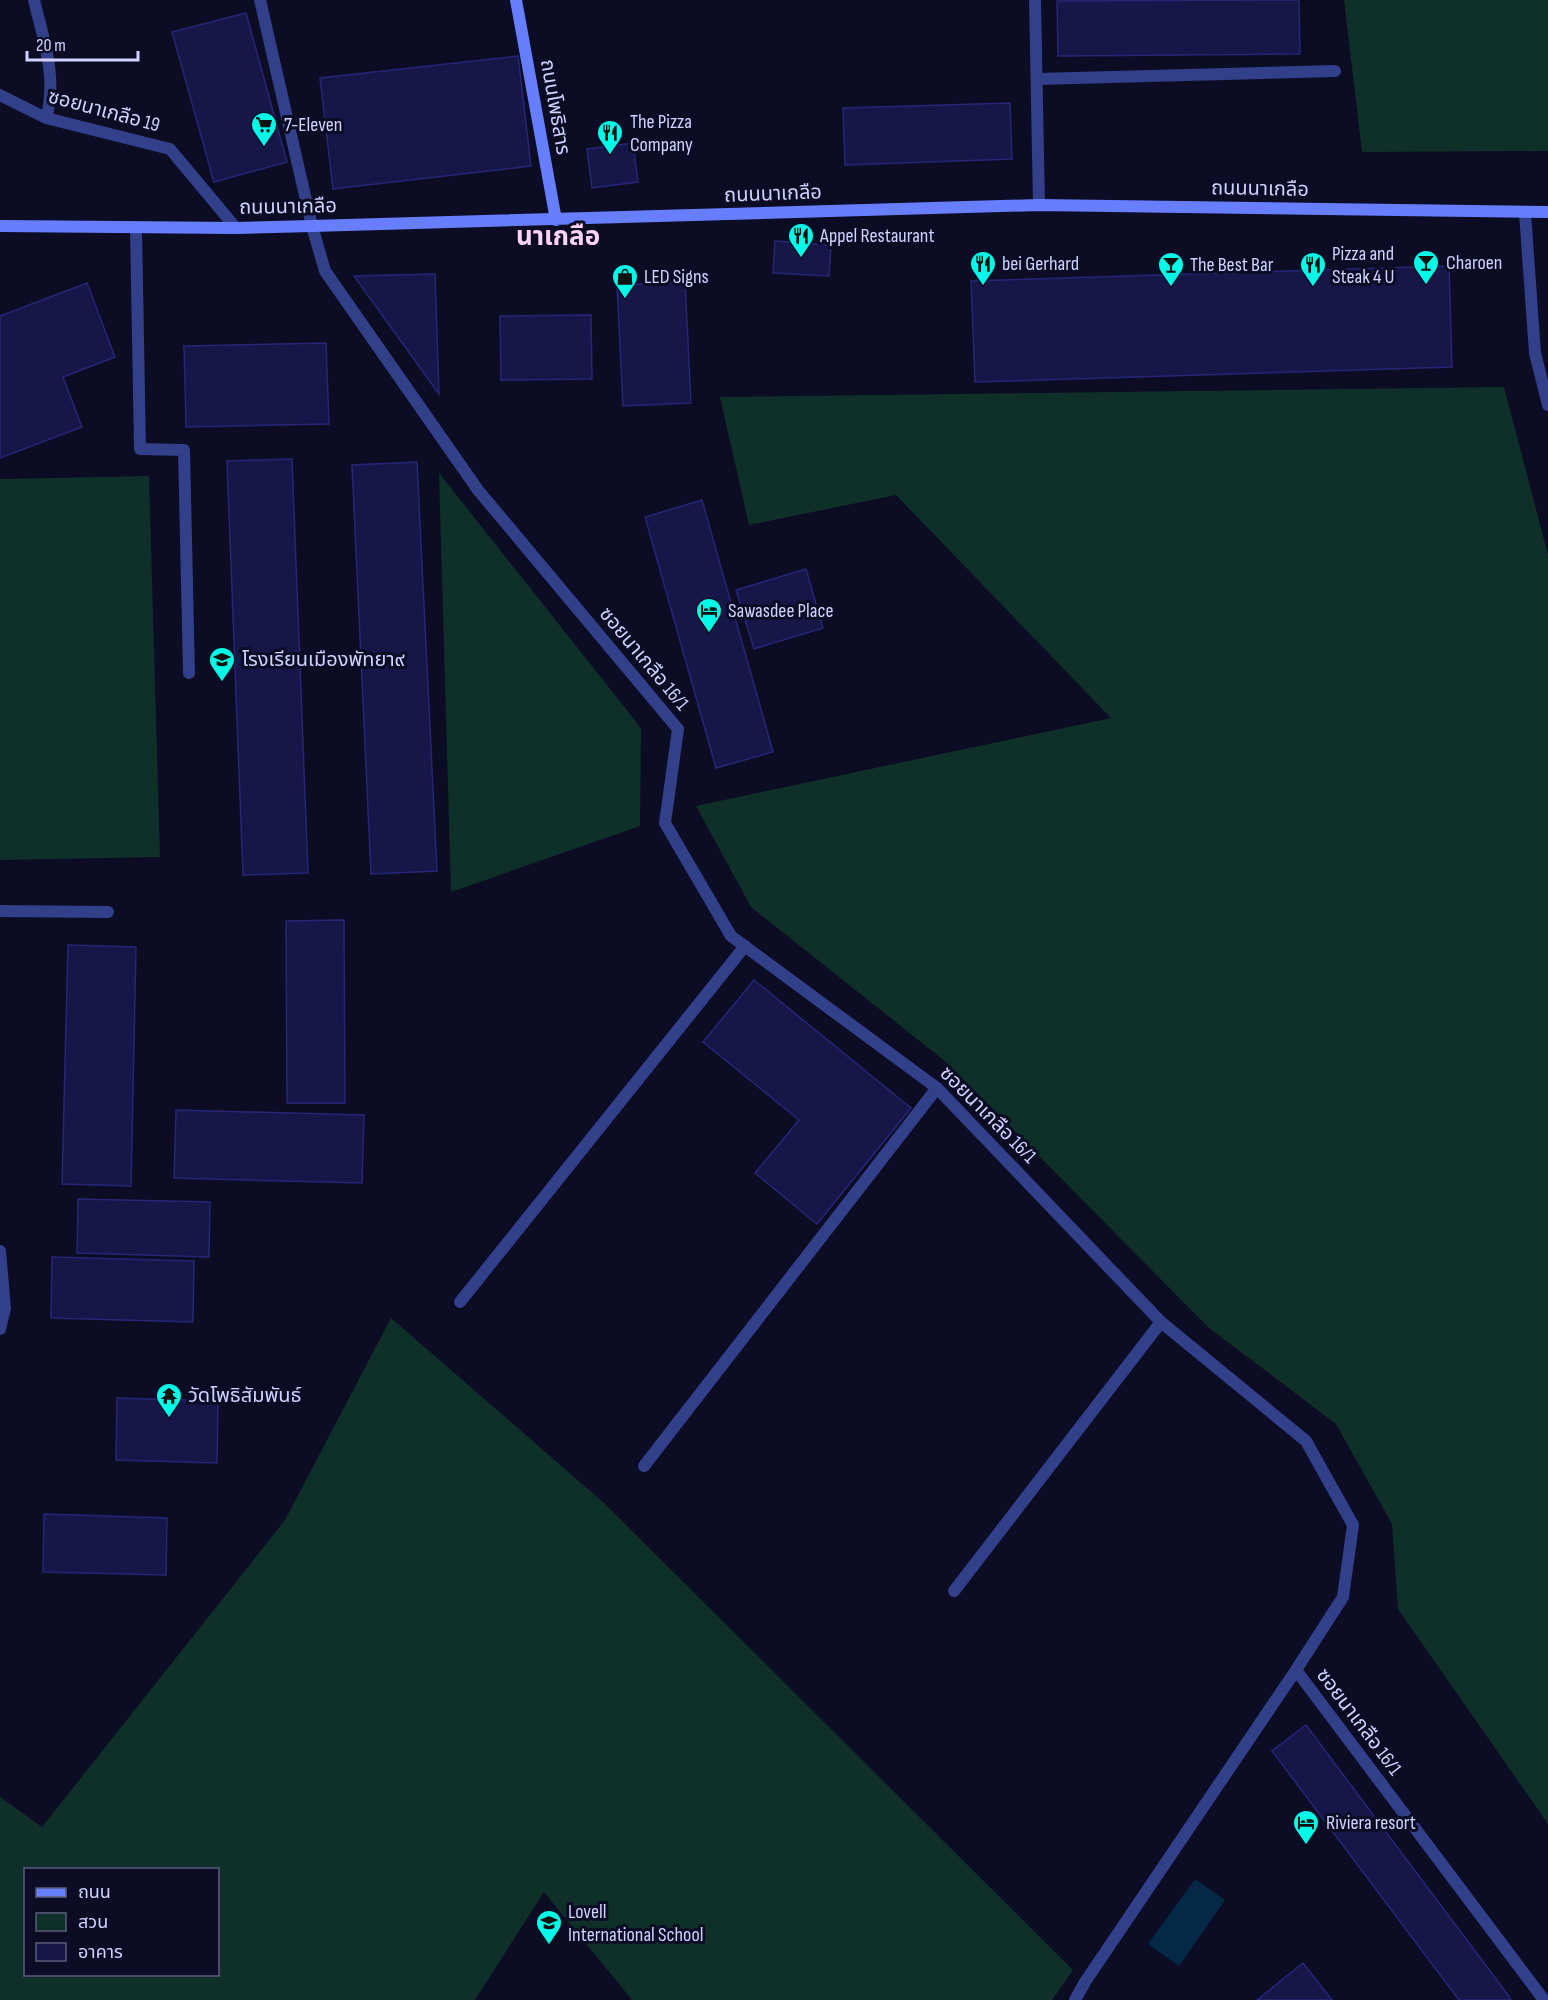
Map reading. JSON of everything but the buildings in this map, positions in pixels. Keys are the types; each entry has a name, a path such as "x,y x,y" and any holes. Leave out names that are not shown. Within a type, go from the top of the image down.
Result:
{"street":[{"path":"34,0 50,69 51,101 46,118"},
{"name":"ซอยนาเกลือ 16/1","path":"260,0 312,226 325,271 478,490 678,729 665,824 731,936 937,1088 1161,1322 1306,1441 1353,1525 1343,1597 1296,1671 1544,2000"},
{"name":"ถนนโพธิสาร","path":"516,0 556,220"},
{"path":"1035,0 1039,205"},
{"path":"1036,79 1335,71"},
{"name":"ซอยนาเกลือ 19","path":"0,95 46,118 170,149 236,228"},
{"name":"ถนนนาเกลือ","path":"0,226 236,228 1039,205 1548,212"},
{"path":"1525,213 1534,353 1548,405"},
{"path":"136,227 140,449 184,450 189,673"},
{"path":"0,911 108,912"},
{"path":"460,1302 746,946"},
{"path":"644,1467 937,1088"},
{"path":"0,1251 6,1308 0,1329"},
{"path":"954,1591 1161,1322"},
{"path":"1075,2000 1296,1671"}],"green space":[{"path":"1344,0 1548,0 1548,151 1362,152"},
{"path":"1504,387 1548,555 1548,1824 1398,1609 1392,1524 1336,1424 1209,1328 946,1062 751,907 696,806 1111,718 896,495 749,525 720,397"},
{"path":"439,473 641,728 640,826 451,892"},
{"path":"149,476 160,857 0,860 0,479"},
{"path":"391,1318 604,1503 1073,1970 1052,2000 632,2000 544,1892 475,2000 0,2000 0,1797 42,1827 285,1520"}],"water":[{"path":"1195,1879 1225,1900 1179,1966 1148,1944"}],"place":[{"name":"7-Eleven","path":"264,148"},
{"name":"The Pizza Company","path":"610,156"},
{"name":"Appel Restaurant","path":"801,259"},
{"name":"Charoen","path":"1426,286"},
{"name":"bei Gerhard","path":"983,287"},
{"name":"The Best Bar","path":"1171,288"},
{"name":"Pizza and Steak 4 U","path":"1313,288"},
{"name":"LED Signs","path":"625,300"},
{"name":"Sawasdee Place","path":"709,634"},
{"name":"โรงเรียนเมืองพัทยา๙","path":"222,683"},
{"name":"วัดโพธิสัมพันธ์","path":"169,1419"},
{"name":"Riviera resort","path":"1306,1846"},
{"name":"Lovell International School","path":"549,1946"}],"district":[{"name":"นาเกลือ","path":"558,237"}]}
